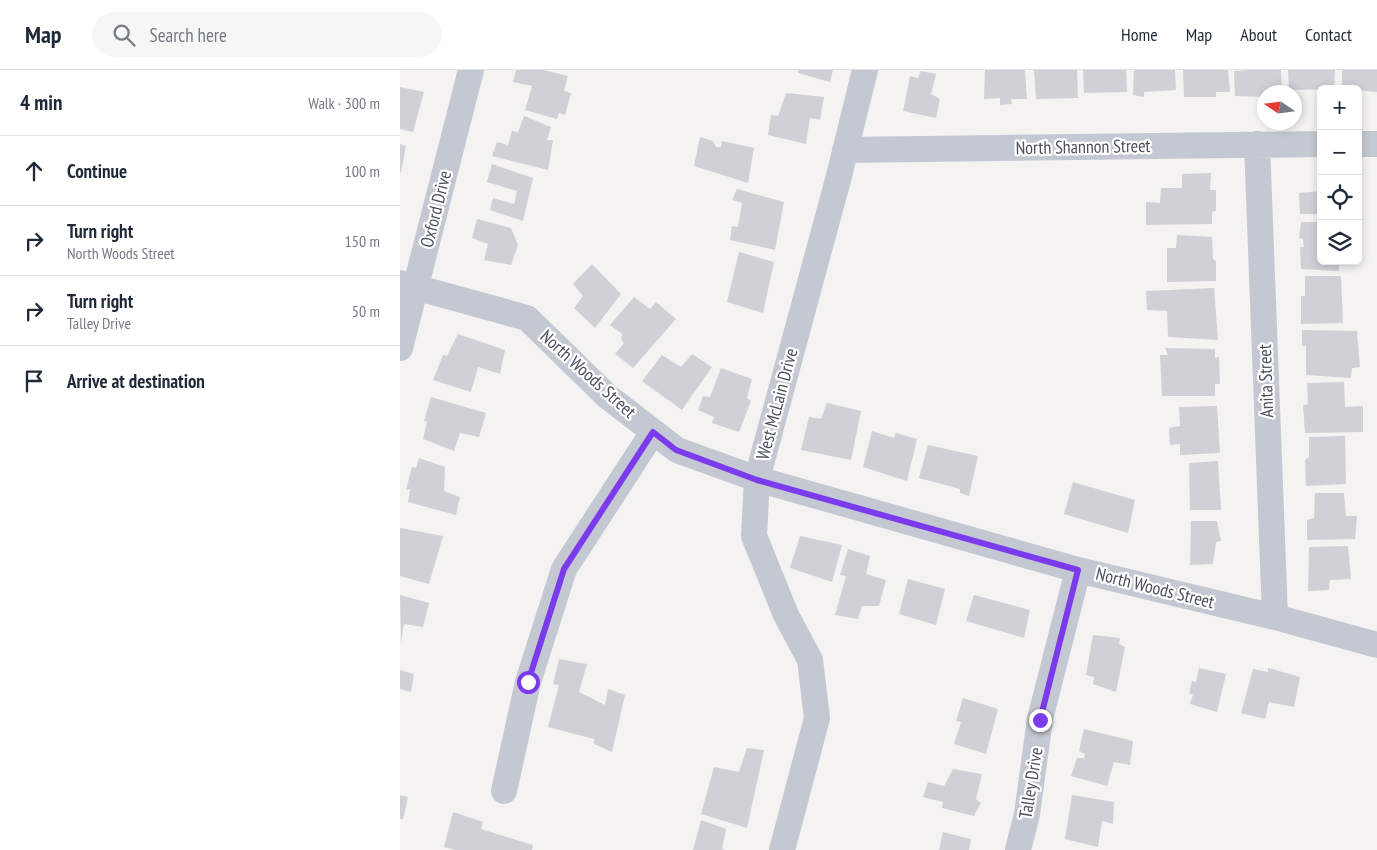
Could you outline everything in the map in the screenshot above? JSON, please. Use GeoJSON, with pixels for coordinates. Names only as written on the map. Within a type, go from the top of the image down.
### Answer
{"type":"FeatureCollection","features":[{"type":"Feature","properties":{"kind":"street","name":"Oxford Drive"},"geometry":{"type":"LineString","coordinates":[[400,348],[408,285],[471,70]]}},
{"type":"Feature","properties":{"kind":"street","name":"West McLain Drive"},"geometry":{"type":"LineString","coordinates":[[782,850],[817,718],[810,660],[786,615],[754,536],[757,480],[864,70]]}},
{"type":"Feature","properties":{"kind":"street","name":"Anita Street"},"geometry":{"type":"LineString","coordinates":[[1257,144],[1275,617]]}},
{"type":"Feature","properties":{"kind":"street","name":"North Shannon Street"},"geometry":{"type":"LineString","coordinates":[[844,150],[1317,144]]}},
{"type":"Feature","properties":{"kind":"street"},"geometry":{"type":"LineString","coordinates":[[1362,144],[1377,144]]}},
{"type":"Feature","properties":{"kind":"street","name":"North Woods Street"},"geometry":{"type":"LineString","coordinates":[[408,285],[527,318],[607,396],[676,450],[757,480],[1078,570],[1275,617],[1377,645]]}},
{"type":"Feature","properties":{"kind":"street"},"geometry":{"type":"LineString","coordinates":[[504,791],[528,682],[564,569],[653,432]]}},
{"type":"Feature","properties":{"kind":"street","name":"Talley Drive"},"geometry":{"type":"LineString","coordinates":[[1018,850],[1027,814],[1040,720],[1078,570]]}},
{"type":"Feature","properties":{"kind":"building"},"geometry":{"type":"Polygon","coordinates":[[[516,70],[544,70],[568,76],[564,91],[571,93],[565,115],[559,113],[557,119],[525,110],[532,86],[513,82],[516,70]]]}},
{"type":"Feature","properties":{"kind":"building"},"geometry":{"type":"Polygon","coordinates":[[[798,70],[833,70],[830,82],[798,73],[798,70]]]}},
{"type":"Feature","properties":{"kind":"building"},"geometry":{"type":"Polygon","coordinates":[[[985,70],[1025,70],[1027,99],[1011,99],[1012,104],[1000,105],[1000,98],[984,99],[985,70]]]}},
{"type":"Feature","properties":{"kind":"building"},"geometry":{"type":"Polygon","coordinates":[[[1034,70],[1077,70],[1078,98],[1036,99],[1034,70]]]}},
{"type":"Feature","properties":{"kind":"building"},"geometry":{"type":"Polygon","coordinates":[[[1083,70],[1126,70],[1127,92],[1084,93],[1083,70]]]}},
{"type":"Feature","properties":{"kind":"building"},"geometry":{"type":"Polygon","coordinates":[[[1134,70],[1175,70],[1176,90],[1144,92],[1144,97],[1133,95],[1134,70]]]}},
{"type":"Feature","properties":{"kind":"building"},"geometry":{"type":"Polygon","coordinates":[[[1183,70],[1228,70],[1230,92],[1216,92],[1216,97],[1184,97],[1183,70]]]}},
{"type":"Feature","properties":{"kind":"building"},"geometry":{"type":"Polygon","coordinates":[[[1281,70],[1282,85],[1257,85],[1257,97],[1235,96],[1234,71],[1281,70]]]}},
{"type":"Feature","properties":{"kind":"building"},"geometry":{"type":"Polygon","coordinates":[[[1288,70],[1335,70],[1334,85],[1317,85],[1317,89],[1302,90],[1302,85],[1289,85],[1288,70]]]}},
{"type":"Feature","properties":{"kind":"building"},"geometry":{"type":"Polygon","coordinates":[[[1342,70],[1377,70],[1377,92],[1362,91],[1362,85],[1342,85],[1342,70]]]}},
{"type":"Feature","properties":{"kind":"building"},"geometry":{"type":"Polygon","coordinates":[[[921,71],[936,74],[931,94],[940,99],[936,118],[903,111],[910,76],[918,78],[921,71]]]}},
{"type":"Feature","properties":{"kind":"building"},"geometry":{"type":"Polygon","coordinates":[[[400,87],[424,92],[413,132],[400,129],[400,87]]]}},
{"type":"Feature","properties":{"kind":"building"},"geometry":{"type":"Polygon","coordinates":[[[786,93],[824,97],[820,120],[810,118],[806,144],[768,135],[771,115],[778,116],[786,93]]]}},
{"type":"Feature","properties":{"kind":"building"},"geometry":{"type":"Polygon","coordinates":[[[524,116],[551,127],[547,140],[553,140],[548,170],[492,156],[497,142],[508,145],[512,131],[518,132],[524,116]]]}},
{"type":"Feature","properties":{"kind":"building"},"geometry":{"type":"Polygon","coordinates":[[[700,137],[713,141],[716,147],[721,147],[722,141],[754,148],[748,183],[694,166],[700,137]]]}},
{"type":"Feature","properties":{"kind":"building"},"geometry":{"type":"Polygon","coordinates":[[[400,144],[406,146],[401,172],[400,172],[400,144]]]}},
{"type":"Feature","properties":{"kind":"building"},"geometry":{"type":"Polygon","coordinates":[[[492,164],[533,178],[523,221],[490,210],[493,198],[514,204],[517,191],[487,182],[492,164]]]}},
{"type":"Feature","properties":{"kind":"building"},"geometry":{"type":"Polygon","coordinates":[[[1211,173],[1210,190],[1216,190],[1216,211],[1212,212],[1212,224],[1146,225],[1146,202],[1160,203],[1161,188],[1182,188],[1182,174],[1211,173]]]}},
{"type":"Feature","properties":{"kind":"building"},"geometry":{"type":"Polygon","coordinates":[[[737,189],[784,202],[775,250],[730,240],[732,226],[738,227],[742,203],[732,200],[737,189]]]}},
{"type":"Feature","properties":{"kind":"building"},"geometry":{"type":"Polygon","coordinates":[[[1317,191],[1317,214],[1300,214],[1299,193],[1317,191]]]}},
{"type":"Feature","properties":{"kind":"building"},"geometry":{"type":"Polygon","coordinates":[[[477,219],[511,228],[518,245],[511,265],[484,260],[488,244],[472,238],[477,219]]]}},
{"type":"Feature","properties":{"kind":"building"},"geometry":{"type":"Polygon","coordinates":[[[1301,222],[1317,222],[1317,265],[1339,265],[1339,271],[1301,269],[1300,247],[1304,247],[1303,239],[1299,238],[1301,222]]]}},
{"type":"Feature","properties":{"kind":"building"},"geometry":{"type":"Polygon","coordinates":[[[1177,235],[1212,237],[1213,259],[1216,261],[1216,281],[1167,282],[1167,248],[1176,248],[1177,235]]]}},
{"type":"Feature","properties":{"kind":"building"},"geometry":{"type":"Polygon","coordinates":[[[739,252],[774,262],[763,313],[727,302],[739,252]]]}},
{"type":"Feature","properties":{"kind":"building"},"geometry":{"type":"Polygon","coordinates":[[[592,264],[621,294],[595,328],[574,308],[583,296],[573,284],[592,264]]]}},
{"type":"Feature","properties":{"kind":"building"},"geometry":{"type":"Polygon","coordinates":[[[1305,276],[1341,276],[1343,323],[1301,324],[1301,296],[1305,296],[1305,276]]]}},
{"type":"Feature","properties":{"kind":"building"},"geometry":{"type":"Polygon","coordinates":[[[1214,288],[1218,340],[1168,337],[1167,311],[1147,310],[1146,291],[1214,288]]]}},
{"type":"Feature","properties":{"kind":"building"},"geometry":{"type":"Polygon","coordinates":[[[634,297],[650,309],[656,302],[676,319],[633,368],[615,354],[624,343],[621,340],[622,334],[610,325],[634,297]]]}},
{"type":"Feature","properties":{"kind":"building"},"geometry":{"type":"Polygon","coordinates":[[[1302,330],[1357,331],[1360,367],[1352,368],[1351,378],[1306,375],[1306,346],[1302,346],[1302,330]]]}},
{"type":"Feature","properties":{"kind":"building"},"geometry":{"type":"Polygon","coordinates":[[[458,334],[505,350],[500,374],[478,367],[471,392],[433,380],[443,355],[447,356],[458,334]]]}},
{"type":"Feature","properties":{"kind":"building"},"geometry":{"type":"Polygon","coordinates":[[[1165,348],[1215,349],[1215,358],[1219,357],[1220,384],[1215,384],[1215,396],[1162,396],[1160,355],[1168,355],[1165,348]]]}},
{"type":"Feature","properties":{"kind":"building"},"geometry":{"type":"Polygon","coordinates":[[[692,354],[712,367],[682,410],[642,381],[662,355],[681,367],[692,354]]]}},
{"type":"Feature","properties":{"kind":"building"},"geometry":{"type":"Polygon","coordinates":[[[721,368],[752,379],[747,398],[751,401],[739,432],[712,423],[714,417],[698,410],[703,396],[710,397],[721,368]]]}},
{"type":"Feature","properties":{"kind":"building"},"geometry":{"type":"Polygon","coordinates":[[[1344,382],[1345,407],[1363,406],[1363,432],[1305,433],[1303,405],[1308,404],[1307,383],[1344,382]]]}},
{"type":"Feature","properties":{"kind":"building"},"geometry":{"type":"Polygon","coordinates":[[[431,397],[486,413],[479,437],[460,433],[454,451],[423,439],[427,422],[424,421],[431,397]]]}},
{"type":"Feature","properties":{"kind":"building"},"geometry":{"type":"Polygon","coordinates":[[[827,403],[861,411],[851,460],[801,450],[809,417],[821,419],[827,403]]]}},
{"type":"Feature","properties":{"kind":"building"},"geometry":{"type":"Polygon","coordinates":[[[1217,406],[1220,453],[1180,455],[1180,444],[1170,445],[1169,428],[1180,426],[1179,407],[1217,406]]]}},
{"type":"Feature","properties":{"kind":"building"},"geometry":{"type":"Polygon","coordinates":[[[872,431],[894,438],[896,433],[917,439],[907,481],[863,467],[872,431]]]}},
{"type":"Feature","properties":{"kind":"building"},"geometry":{"type":"Polygon","coordinates":[[[1345,436],[1346,484],[1306,486],[1305,460],[1309,457],[1309,437],[1345,436]]]}},
{"type":"Feature","properties":{"kind":"building"},"geometry":{"type":"Polygon","coordinates":[[[928,445],[978,456],[969,496],[960,493],[960,489],[919,478],[928,445]]]}},
{"type":"Feature","properties":{"kind":"building"},"geometry":{"type":"Polygon","coordinates":[[[419,458],[445,467],[444,491],[460,497],[456,515],[408,502],[410,489],[406,490],[412,467],[416,468],[419,458]]]}},
{"type":"Feature","properties":{"kind":"building"},"geometry":{"type":"Polygon","coordinates":[[[1218,461],[1221,510],[1190,510],[1189,463],[1218,461]]]}},
{"type":"Feature","properties":{"kind":"building"},"geometry":{"type":"Polygon","coordinates":[[[1073,482],[1135,500],[1128,533],[1064,514],[1073,482]]]}},
{"type":"Feature","properties":{"kind":"building"},"geometry":{"type":"Polygon","coordinates":[[[1315,493],[1344,493],[1346,516],[1357,516],[1355,539],[1307,540],[1307,520],[1314,518],[1315,493]]]}},
{"type":"Feature","properties":{"kind":"building"},"geometry":{"type":"Polygon","coordinates":[[[1191,521],[1217,521],[1221,541],[1216,542],[1213,564],[1190,565],[1191,521]]]}},
{"type":"Feature","properties":{"kind":"building"},"geometry":{"type":"Polygon","coordinates":[[[400,528],[443,536],[429,584],[400,576],[400,528]]]}},
{"type":"Feature","properties":{"kind":"building"},"geometry":{"type":"Polygon","coordinates":[[[800,536],[842,545],[832,582],[790,568],[800,536]]]}},
{"type":"Feature","properties":{"kind":"building"},"geometry":{"type":"Polygon","coordinates":[[[1348,546],[1351,579],[1330,580],[1329,590],[1308,591],[1309,547],[1348,546]]]}},
{"type":"Feature","properties":{"kind":"building"},"geometry":{"type":"Polygon","coordinates":[[[848,549],[870,556],[866,574],[886,580],[879,606],[862,606],[858,619],[835,615],[846,576],[840,575],[848,549]]]}},
{"type":"Feature","properties":{"kind":"building"},"geometry":{"type":"Polygon","coordinates":[[[908,579],[945,589],[936,625],[899,614],[908,579]]]}},
{"type":"Feature","properties":{"kind":"building"},"geometry":{"type":"Polygon","coordinates":[[[400,595],[429,603],[423,627],[404,624],[401,643],[400,595]]]}},
{"type":"Feature","properties":{"kind":"building"},"geometry":{"type":"Polygon","coordinates":[[[974,595],[1030,610],[1024,638],[966,621],[974,595]]]}},
{"type":"Feature","properties":{"kind":"building"},"geometry":{"type":"Polygon","coordinates":[[[1093,635],[1120,638],[1119,644],[1125,647],[1116,692],[1093,684],[1094,677],[1086,675],[1093,635]]]}},
{"type":"Feature","properties":{"kind":"building"},"geometry":{"type":"Polygon","coordinates":[[[559,659],[587,664],[579,692],[605,705],[608,689],[625,695],[612,752],[594,744],[594,739],[548,727],[559,685],[553,684],[559,659]]]}},
{"type":"Feature","properties":{"kind":"building"},"geometry":{"type":"Polygon","coordinates":[[[1199,668],[1226,674],[1217,712],[1190,704],[1193,695],[1189,693],[1192,681],[1196,682],[1199,668]]]}},
{"type":"Feature","properties":{"kind":"building"},"geometry":{"type":"Polygon","coordinates":[[[1268,668],[1300,677],[1294,707],[1269,702],[1265,719],[1241,713],[1253,669],[1268,672],[1268,668]]]}},
{"type":"Feature","properties":{"kind":"building"},"geometry":{"type":"Polygon","coordinates":[[[400,670],[414,674],[411,692],[400,689],[400,670]]]}},
{"type":"Feature","properties":{"kind":"building"},"geometry":{"type":"Polygon","coordinates":[[[963,698],[998,709],[986,754],[954,744],[961,722],[956,721],[963,698]]]}},
{"type":"Feature","properties":{"kind":"building"},"geometry":{"type":"Polygon","coordinates":[[[1084,729],[1133,741],[1130,765],[1114,762],[1107,786],[1071,776],[1077,758],[1084,758],[1085,754],[1079,751],[1084,729]]]}},
{"type":"Feature","properties":{"kind":"building"},"geometry":{"type":"Polygon","coordinates":[[[747,748],[764,750],[747,828],[701,814],[714,767],[739,772],[747,748]]]}},
{"type":"Feature","properties":{"kind":"building"},"geometry":{"type":"Polygon","coordinates":[[[953,769],[982,774],[976,799],[981,803],[974,816],[942,808],[943,802],[923,797],[928,782],[944,786],[953,769]]]}},
{"type":"Feature","properties":{"kind":"building"},"geometry":{"type":"Polygon","coordinates":[[[400,795],[408,797],[403,819],[400,819],[400,795]]]}},
{"type":"Feature","properties":{"kind":"building"},"geometry":{"type":"Polygon","coordinates":[[[1072,795],[1114,802],[1113,824],[1102,821],[1098,847],[1065,839],[1072,795]]]}},
{"type":"Feature","properties":{"kind":"building"},"geometry":{"type":"Polygon","coordinates":[[[453,812],[483,822],[481,829],[533,845],[532,850],[455,850],[444,847],[453,812]]]}},
{"type":"Feature","properties":{"kind":"building"},"geometry":{"type":"Polygon","coordinates":[[[701,820],[726,829],[722,849],[726,850],[693,850],[701,820]]]}},
{"type":"Feature","properties":{"kind":"building"},"geometry":{"type":"Polygon","coordinates":[[[943,832],[971,839],[969,850],[939,850],[943,832]]]}},
{"type":"Feature","properties":{"kind":"route"},"geometry":{"type":"LineString","coordinates":[[528,682],[564,569],[653,432],[676,450],[757,480],[1078,570],[1040,720]]}}]}
